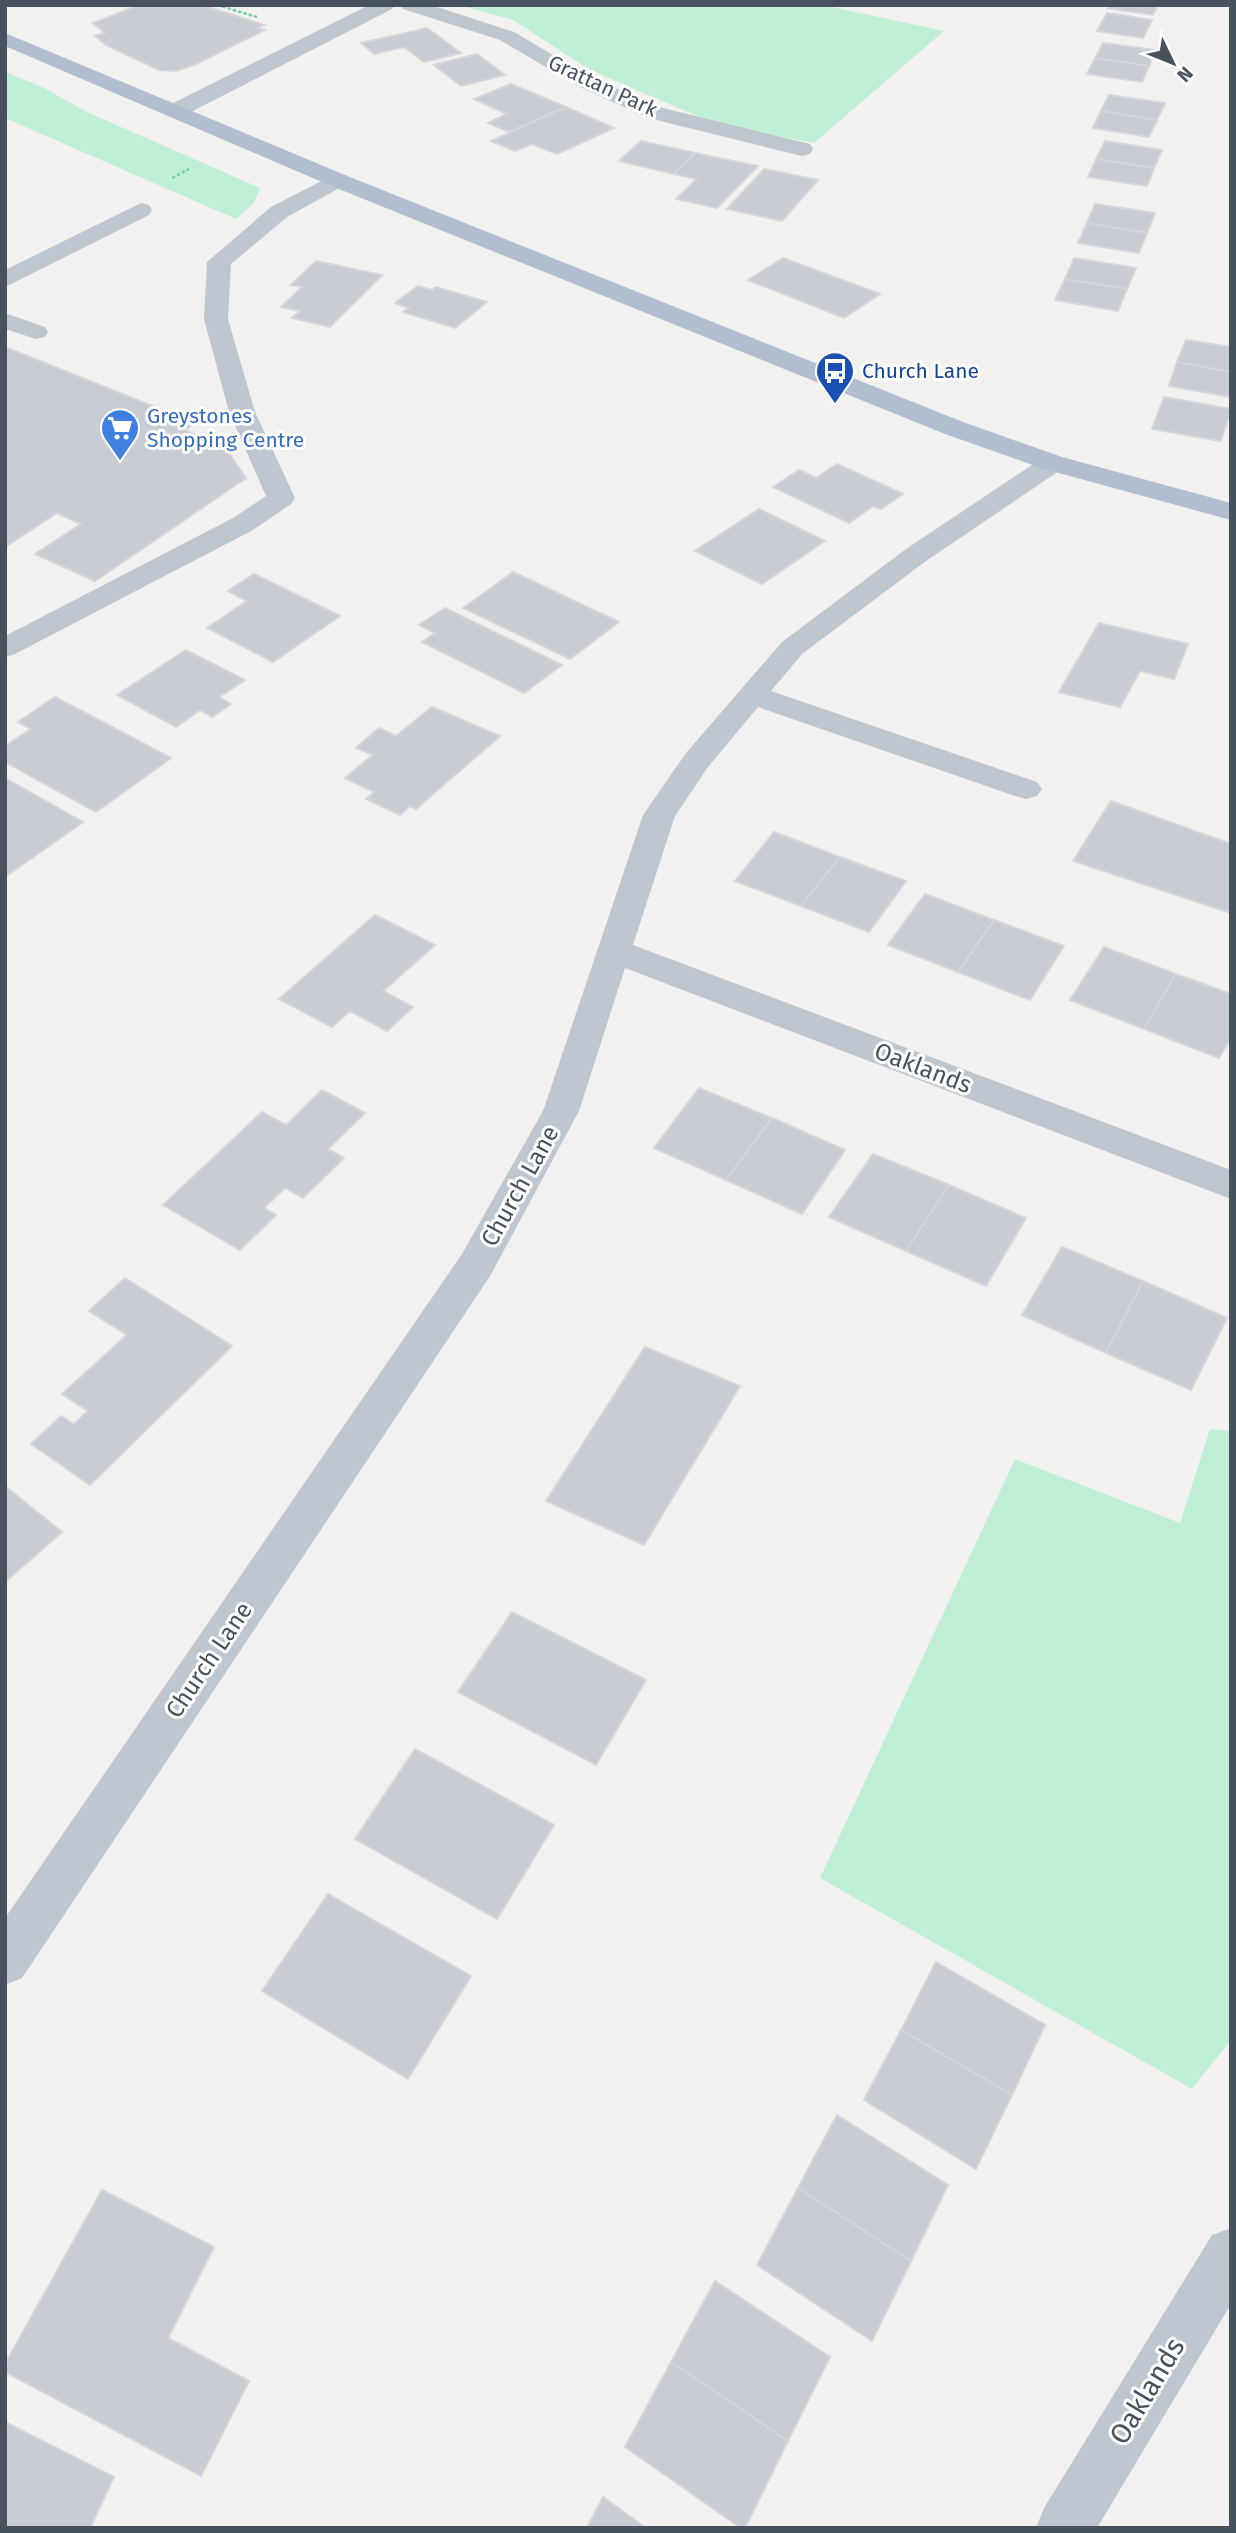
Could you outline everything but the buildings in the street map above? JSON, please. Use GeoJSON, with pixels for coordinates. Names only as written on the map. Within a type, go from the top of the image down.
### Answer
{"type":"FeatureCollection","features":[{"type":"Feature","properties":{"kind":"main road"},"geometry":{"type":"LineString","coordinates":[[5,39],[337,180],[954,428],[1053,463],[1231,512]]}},
{"type":"Feature","properties":{"kind":"street"},"geometry":{"type":"LineString","coordinates":[[175,111],[385,5]]}},
{"type":"Feature","properties":{"kind":"street","name":"Grattan Park"},"geometry":{"type":"LineString","coordinates":[[410,5],[507,36],[589,84],[656,113],[802,149]]}},
{"type":"Feature","properties":{"kind":"street"},"geometry":{"type":"LineString","coordinates":[[5,648],[243,524],[281,498],[242,412],[216,319],[219,262],[279,212],[337,180]]}},
{"type":"Feature","properties":{"kind":"street"},"geometry":{"type":"LineString","coordinates":[[5,280],[141,210]]}},
{"type":"Feature","properties":{"kind":"street"},"geometry":{"type":"LineString","coordinates":[[5,320],[36,332]]}},
{"type":"Feature","properties":{"kind":"street","name":"Church Lane"},"geometry":{"type":"LineString","coordinates":[[5,1961],[476,1265],[561,1111],[616,952],[659,815],[697,760],[792,648],[916,555],[1053,463]]}},
{"type":"Feature","properties":{"kind":"street"},"geometry":{"type":"LineString","coordinates":[[753,695],[1026,789]]}},
{"type":"Feature","properties":{"kind":"street","name":"Oaklands"},"geometry":{"type":"LineString","coordinates":[[616,952],[1231,1185]]}},
{"type":"Feature","properties":{"kind":"street","name":"Oaklands"},"geometry":{"type":"LineString","coordinates":[[1064,2528],[1231,2254]]}},
{"type":"Feature","properties":{"kind":"path"},"geometry":{"type":"LineString","coordinates":[[217,5],[257,17]]}},
{"type":"Feature","properties":{"kind":"path"},"geometry":{"type":"LineString","coordinates":[[169,179],[246,141]]}},
{"type":"Feature","properties":{"kind":"green space"},"geometry":{"type":"Polygon","coordinates":[[[459,5],[823,5],[944,31],[814,143],[716,124],[590,70],[513,20],[459,5]]]}},
{"type":"Feature","properties":{"kind":"green space"},"geometry":{"type":"Polygon","coordinates":[[[5,72],[42,87],[87,112],[260,188],[254,203],[236,219],[5,118],[5,72]]]}},
{"type":"Feature","properties":{"kind":"green space"},"geometry":{"type":"Polygon","coordinates":[[[1210,1429],[1231,1431],[1231,2040],[1192,2089],[820,1878],[1015,1459],[1180,1523],[1210,1429]]]}},
{"type":"Feature","properties":{"kind":"place","name":"Church Lane"},"geometry":{"type":"Point","coordinates":[835,405]}},
{"type":"Feature","properties":{"kind":"place","name":"Greystones Shopping Centre"},"geometry":{"type":"Point","coordinates":[120,462]}}]}
